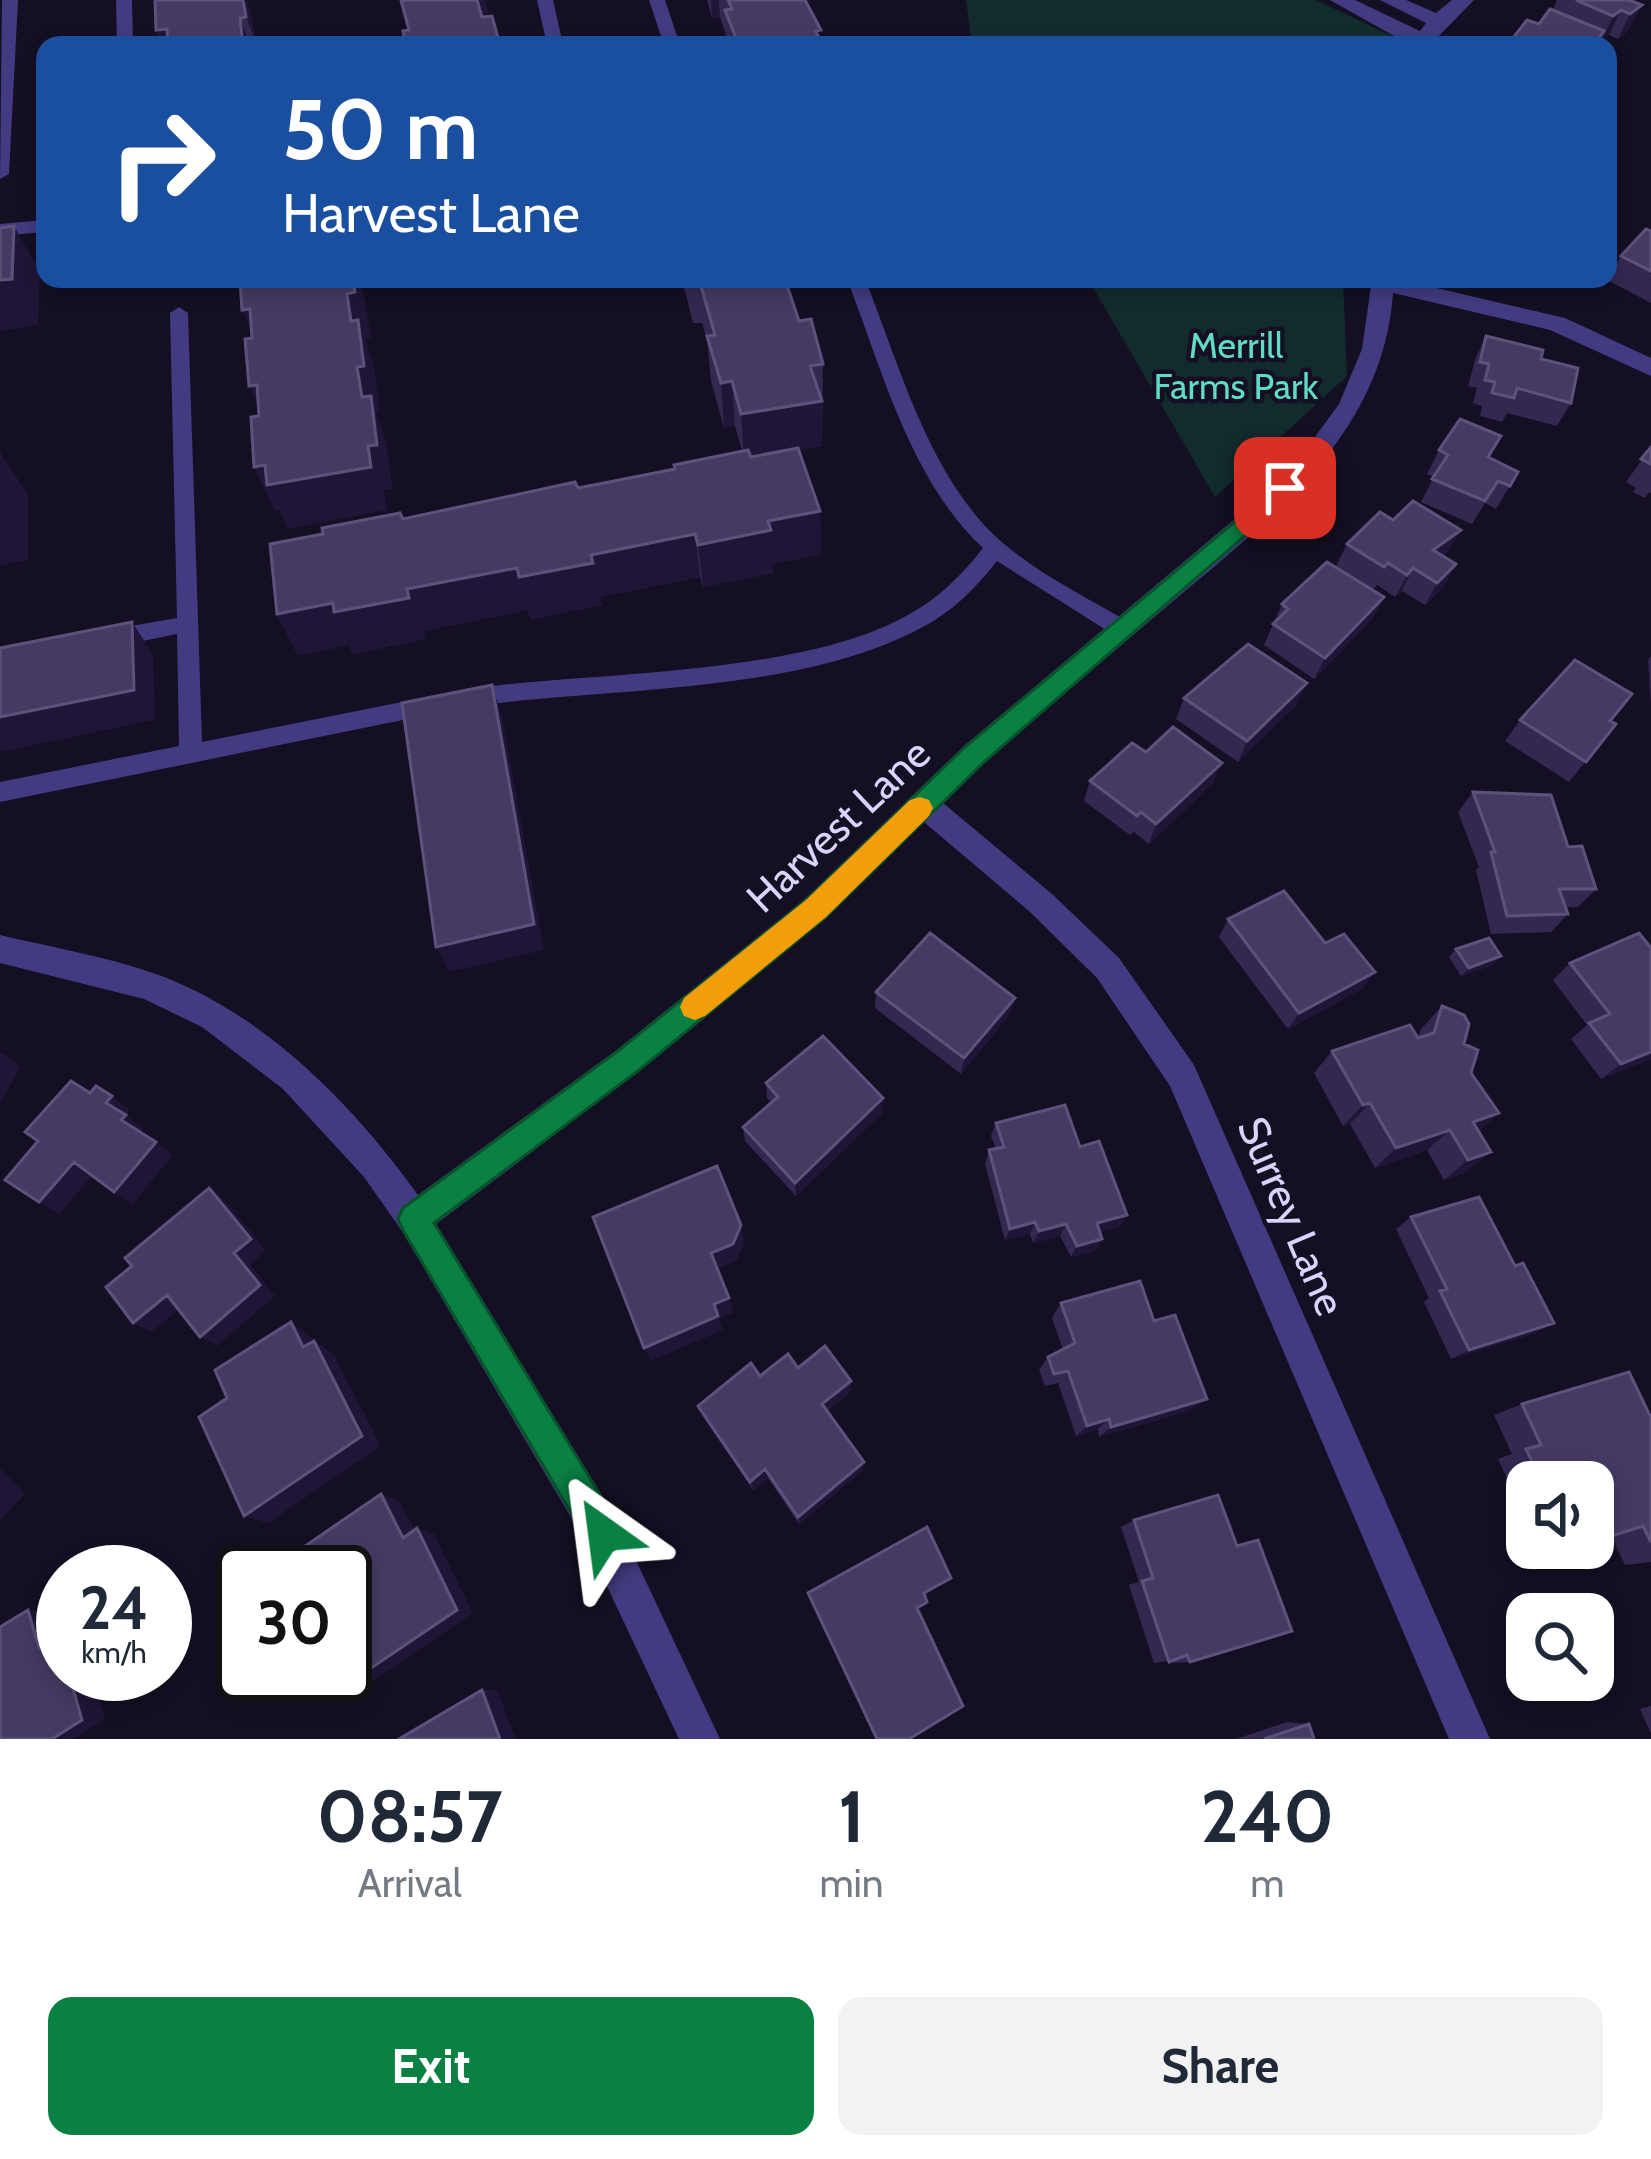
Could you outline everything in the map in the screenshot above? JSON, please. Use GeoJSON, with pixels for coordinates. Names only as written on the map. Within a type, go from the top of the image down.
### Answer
{"type":"FeatureCollection","features":[{"type":"Feature","properties":{"kind":"street"},"geometry":{"type":"LineString","coordinates":[[1340,0],[1409,36]]}},
{"type":"Feature","properties":{"kind":"street"},"geometry":{"type":"LineString","coordinates":[[1390,0],[1438,21]]}},
{"type":"Feature","properties":{"kind":"street"},"geometry":{"type":"LineString","coordinates":[[1426,36],[1464,0]]}},
{"type":"Feature","properties":{"kind":"street","name":"Harvest Lane"},"geometry":{"type":"LineString","coordinates":[[414,1219],[628,1060],[816,908],[974,754],[1264,509],[1306,468],[1354,406],[1377,351],[1382,288]]}},
{"type":"Feature","properties":{"kind":"street"},"geometry":{"type":"LineString","coordinates":[[1411,288],[1557,324],[1651,368]]}},
{"type":"Feature","properties":{"kind":"street","name":"Surrey Lane"},"geometry":{"type":"LineString","coordinates":[[923,804],[1108,968],[1182,1076],[1470,1739]]}},
{"type":"Feature","properties":{"kind":"street"},"geometry":{"type":"LineString","coordinates":[[0,949],[149,986],[213,1017],[295,1078],[376,1165],[414,1219],[604,1534],[700,1739]]}},
{"type":"Feature","properties":{"kind":"lane"},"geometry":{"type":"LineString","coordinates":[[0,174],[10,0]]}},
{"type":"Feature","properties":{"kind":"lane"},"geometry":{"type":"LineString","coordinates":[[124,0],[125,36]]}},
{"type":"Feature","properties":{"kind":"lane"},"geometry":{"type":"LineString","coordinates":[[545,0],[553,36]]}},
{"type":"Feature","properties":{"kind":"lane"},"geometry":{"type":"LineString","coordinates":[[657,0],[670,36]]}},
{"type":"Feature","properties":{"kind":"lane"},"geometry":{"type":"LineString","coordinates":[[0,230],[36,227]]}},
{"type":"Feature","properties":{"kind":"lane"},"geometry":{"type":"LineString","coordinates":[[860,288],[916,426],[958,508],[995,548],[1122,629]]}},
{"type":"Feature","properties":{"kind":"lane"},"geometry":{"type":"LineString","coordinates":[[179,313],[191,753]]}},
{"type":"Feature","properties":{"kind":"lane"},"geometry":{"type":"LineString","coordinates":[[0,792],[503,692],[836,652],[902,628],[958,592],[995,548]]}},
{"type":"Feature","properties":{"kind":"lane"},"geometry":{"type":"LineString","coordinates":[[94,642],[188,624]]}},
{"type":"Feature","properties":{"kind":"green space"},"geometry":{"type":"Polygon","coordinates":[[[966,0],[1316,0],[1392,36],[971,36],[966,0]]]}},
{"type":"Feature","properties":{"kind":"green space","name":"Merrill Farms Park"},"geometry":{"type":"Polygon","coordinates":[[[1093,288],[1343,288],[1347,376],[1215,497],[1093,288]]]}},
{"type":"Feature","properties":{"kind":"building"},"geometry":{"type":"Polygon","coordinates":[[[155,0],[243,0],[242,36],[167,36],[167,29],[156,30],[155,0]]]}},
{"type":"Feature","properties":{"kind":"building"},"geometry":{"type":"Polygon","coordinates":[[[401,0],[477,0],[482,17],[492,16],[498,36],[404,36],[403,31],[409,30],[401,0]]]}},
{"type":"Feature","properties":{"kind":"building"},"geometry":{"type":"Polygon","coordinates":[[[728,0],[805,0],[821,30],[816,31],[818,36],[735,36],[725,10],[732,9],[728,0]]]}},
{"type":"Feature","properties":{"kind":"building"},"geometry":{"type":"Polygon","coordinates":[[[1576,0],[1629,0],[1642,5],[1630,14],[1621,10],[1613,16],[1576,0]]]}},
{"type":"Feature","properties":{"kind":"building"},"geometry":{"type":"Polygon","coordinates":[[[1550,9],[1604,31],[1600,36],[1515,36],[1527,20],[1539,24],[1550,9]]]}},
{"type":"Feature","properties":{"kind":"building"},"geometry":{"type":"Polygon","coordinates":[[[14,226],[12,279],[0,280],[0,228],[14,226]]]}},
{"type":"Feature","properties":{"kind":"building"},"geometry":{"type":"Polygon","coordinates":[[[1646,229],[1651,231],[1651,271],[1621,256],[1646,229]]]}},
{"type":"Feature","properties":{"kind":"building"},"geometry":{"type":"Polygon","coordinates":[[[241,288],[354,288],[347,294],[351,321],[358,320],[364,366],[357,367],[362,397],[371,396],[377,445],[368,446],[371,467],[267,485],[265,465],[254,467],[251,417],[259,416],[257,385],[249,386],[245,339],[252,338],[250,309],[242,310],[241,288]]]}},
{"type":"Feature","properties":{"kind":"building"},"geometry":{"type":"Polygon","coordinates":[[[702,288],[788,288],[799,321],[811,319],[823,364],[810,366],[822,401],[741,414],[732,381],[721,383],[707,336],[715,335],[702,288]]]}},
{"type":"Feature","properties":{"kind":"building"},"geometry":{"type":"Polygon","coordinates":[[[1486,336],[1543,350],[1541,359],[1578,368],[1571,403],[1517,388],[1514,398],[1492,393],[1495,382],[1485,380],[1489,364],[1480,362],[1486,336]]]}},
{"type":"Feature","properties":{"kind":"building"},"geometry":{"type":"Polygon","coordinates":[[[1460,419],[1501,436],[1488,457],[1518,472],[1510,486],[1498,481],[1485,501],[1432,479],[1448,455],[1439,450],[1460,419]]]}},
{"type":"Feature","properties":{"kind":"building"},"geometry":{"type":"Polygon","coordinates":[[[798,448],[820,511],[768,521],[771,530],[698,545],[695,534],[591,555],[593,563],[519,577],[517,568],[407,589],[409,598],[334,612],[333,603],[277,614],[270,544],[400,513],[403,519],[575,482],[578,488],[675,469],[674,465],[748,450],[751,457],[798,448]]]}},
{"type":"Feature","properties":{"kind":"building"},"geometry":{"type":"Polygon","coordinates":[[[1413,501],[1461,530],[1433,550],[1456,564],[1437,583],[1413,568],[1407,575],[1388,563],[1384,567],[1347,544],[1380,512],[1393,520],[1413,501]]]}},
{"type":"Feature","properties":{"kind":"building"},"geometry":{"type":"Polygon","coordinates":[[[1327,562],[1384,597],[1325,658],[1273,624],[1288,609],[1282,604],[1327,562]]]}},
{"type":"Feature","properties":{"kind":"building"},"geometry":{"type":"Polygon","coordinates":[[[132,622],[134,690],[0,717],[0,648],[132,622]]]}},
{"type":"Feature","properties":{"kind":"building"},"geometry":{"type":"Polygon","coordinates":[[[1248,644],[1307,683],[1247,741],[1184,698],[1248,644]]]}},
{"type":"Feature","properties":{"kind":"building"},"geometry":{"type":"Polygon","coordinates":[[[1575,660],[1632,694],[1586,762],[1520,720],[1575,660]]]}},
{"type":"Feature","properties":{"kind":"building"},"geometry":{"type":"Polygon","coordinates":[[[492,685],[534,924],[436,947],[402,703],[492,685]]]}},
{"type":"Feature","properties":{"kind":"building"},"geometry":{"type":"Polygon","coordinates":[[[1173,727],[1222,763],[1156,824],[1141,812],[1137,816],[1090,781],[1132,743],[1146,752],[1173,727]]]}},
{"type":"Feature","properties":{"kind":"building"},"geometry":{"type":"Polygon","coordinates":[[[1473,792],[1551,795],[1568,847],[1582,846],[1596,889],[1559,889],[1568,914],[1507,916],[1491,852],[1495,852],[1473,792]]]}},
{"type":"Feature","properties":{"kind":"building"},"geometry":{"type":"Polygon","coordinates":[[[1284,891],[1325,943],[1344,934],[1375,972],[1299,1013],[1228,919],[1284,891]]]}},
{"type":"Feature","properties":{"kind":"building"},"geometry":{"type":"Polygon","coordinates":[[[930,933],[1015,998],[964,1058],[876,992],[930,933]]]}},
{"type":"Feature","properties":{"kind":"building"},"geometry":{"type":"Polygon","coordinates":[[[1639,933],[1651,948],[1651,1052],[1621,1064],[1589,1023],[1610,1014],[1570,963],[1639,933]]]}},
{"type":"Feature","properties":{"kind":"building"},"geometry":{"type":"Polygon","coordinates":[[[1489,938],[1501,956],[1469,968],[1456,949],[1489,938]]]}},
{"type":"Feature","properties":{"kind":"building"},"geometry":{"type":"Polygon","coordinates":[[[1442,1006],[1464,1015],[1469,1024],[1464,1044],[1478,1050],[1471,1073],[1499,1113],[1473,1122],[1491,1152],[1468,1160],[1450,1130],[1396,1148],[1370,1103],[1363,1105],[1332,1051],[1410,1025],[1418,1038],[1434,1033],[1442,1006]]]}},
{"type":"Feature","properties":{"kind":"building"},"geometry":{"type":"Polygon","coordinates":[[[823,1036],[883,1098],[795,1183],[743,1127],[778,1097],[766,1083],[823,1036]]]}},
{"type":"Feature","properties":{"kind":"building"},"geometry":{"type":"Polygon","coordinates":[[[71,1081],[90,1093],[96,1086],[112,1096],[106,1103],[126,1115],[121,1120],[156,1142],[114,1192],[74,1162],[39,1202],[5,1180],[38,1141],[25,1132],[71,1081]]]}},
{"type":"Feature","properties":{"kind":"building"},"geometry":{"type":"Polygon","coordinates":[[[1065,1105],[1080,1147],[1099,1141],[1127,1215],[1097,1223],[1102,1239],[1077,1246],[1066,1224],[1039,1231],[1035,1222],[1010,1229],[989,1150],[1004,1147],[996,1123],[1065,1105]]]}},
{"type":"Feature","properties":{"kind":"building"},"geometry":{"type":"Polygon","coordinates":[[[717,1166],[741,1225],[733,1244],[711,1253],[729,1298],[714,1304],[718,1316],[644,1348],[593,1217],[717,1166]]]}},
{"type":"Feature","properties":{"kind":"building"},"geometry":{"type":"Polygon","coordinates":[[[209,1188],[251,1239],[234,1253],[260,1285],[200,1337],[167,1295],[133,1323],[106,1287],[132,1266],[125,1258],[209,1188]]]}},
{"type":"Feature","properties":{"kind":"building"},"geometry":{"type":"Polygon","coordinates":[[[1479,1197],[1515,1266],[1523,1263],[1554,1323],[1469,1350],[1440,1291],[1447,1289],[1411,1217],[1479,1197]]]}},
{"type":"Feature","properties":{"kind":"building"},"geometry":{"type":"Polygon","coordinates":[[[1140,1281],[1154,1321],[1175,1315],[1207,1399],[1111,1427],[1109,1419],[1087,1426],[1068,1371],[1054,1374],[1048,1357],[1075,1343],[1061,1303],[1140,1281]]]}},
{"type":"Feature","properties":{"kind":"building"},"geometry":{"type":"Polygon","coordinates":[[[291,1322],[303,1347],[314,1341],[362,1436],[244,1516],[199,1417],[227,1398],[215,1370],[291,1322]]]}},
{"type":"Feature","properties":{"kind":"building"},"geometry":{"type":"Polygon","coordinates":[[[825,1346],[851,1381],[822,1404],[864,1462],[798,1517],[765,1469],[750,1482],[698,1406],[751,1363],[760,1376],[788,1354],[798,1368],[825,1346]]]}},
{"type":"Feature","properties":{"kind":"building"},"geometry":{"type":"Polygon","coordinates":[[[1629,1372],[1651,1418],[1651,1542],[1643,1526],[1614,1535],[1614,1461],[1532,1461],[1526,1449],[1541,1445],[1522,1404],[1629,1372]]]}},
{"type":"Feature","properties":{"kind":"building"},"geometry":{"type":"Polygon","coordinates":[[[381,1494],[403,1538],[417,1528],[457,1610],[372,1667],[372,1545],[307,1545],[381,1494]]]}},
{"type":"Feature","properties":{"kind":"building"},"geometry":{"type":"Polygon","coordinates":[[[1218,1495],[1237,1546],[1258,1540],[1292,1631],[1190,1662],[1187,1655],[1169,1662],[1142,1581],[1153,1578],[1134,1520],[1218,1495]]]}},
{"type":"Feature","properties":{"kind":"building"},"geometry":{"type":"Polygon","coordinates":[[[927,1527],[951,1578],[924,1593],[927,1602],[917,1608],[963,1706],[909,1739],[877,1739],[808,1593],[927,1527]]]}},
{"type":"Feature","properties":{"kind":"building"},"geometry":{"type":"Polygon","coordinates":[[[28,1610],[36,1638],[36,1701],[77,1701],[82,1720],[52,1739],[0,1739],[0,1627],[28,1610]]]}},
{"type":"Feature","properties":{"kind":"building"},"geometry":{"type":"Polygon","coordinates":[[[482,1690],[500,1739],[399,1739],[482,1690]]]}},
{"type":"Feature","properties":{"kind":"building"},"geometry":{"type":"Polygon","coordinates":[[[1309,1724],[1314,1739],[1264,1739],[1309,1724]]]}},
{"type":"Feature","properties":{"kind":"slow traffic"},"geometry":{"type":"LineString","coordinates":[[695,1007],[816,908],[920,808]]}},
{"type":"Feature","properties":{"kind":"route"},"geometry":{"type":"LineString","coordinates":[[604,1534],[414,1219],[628,1060],[816,908],[974,754],[1285,488]]}}]}
